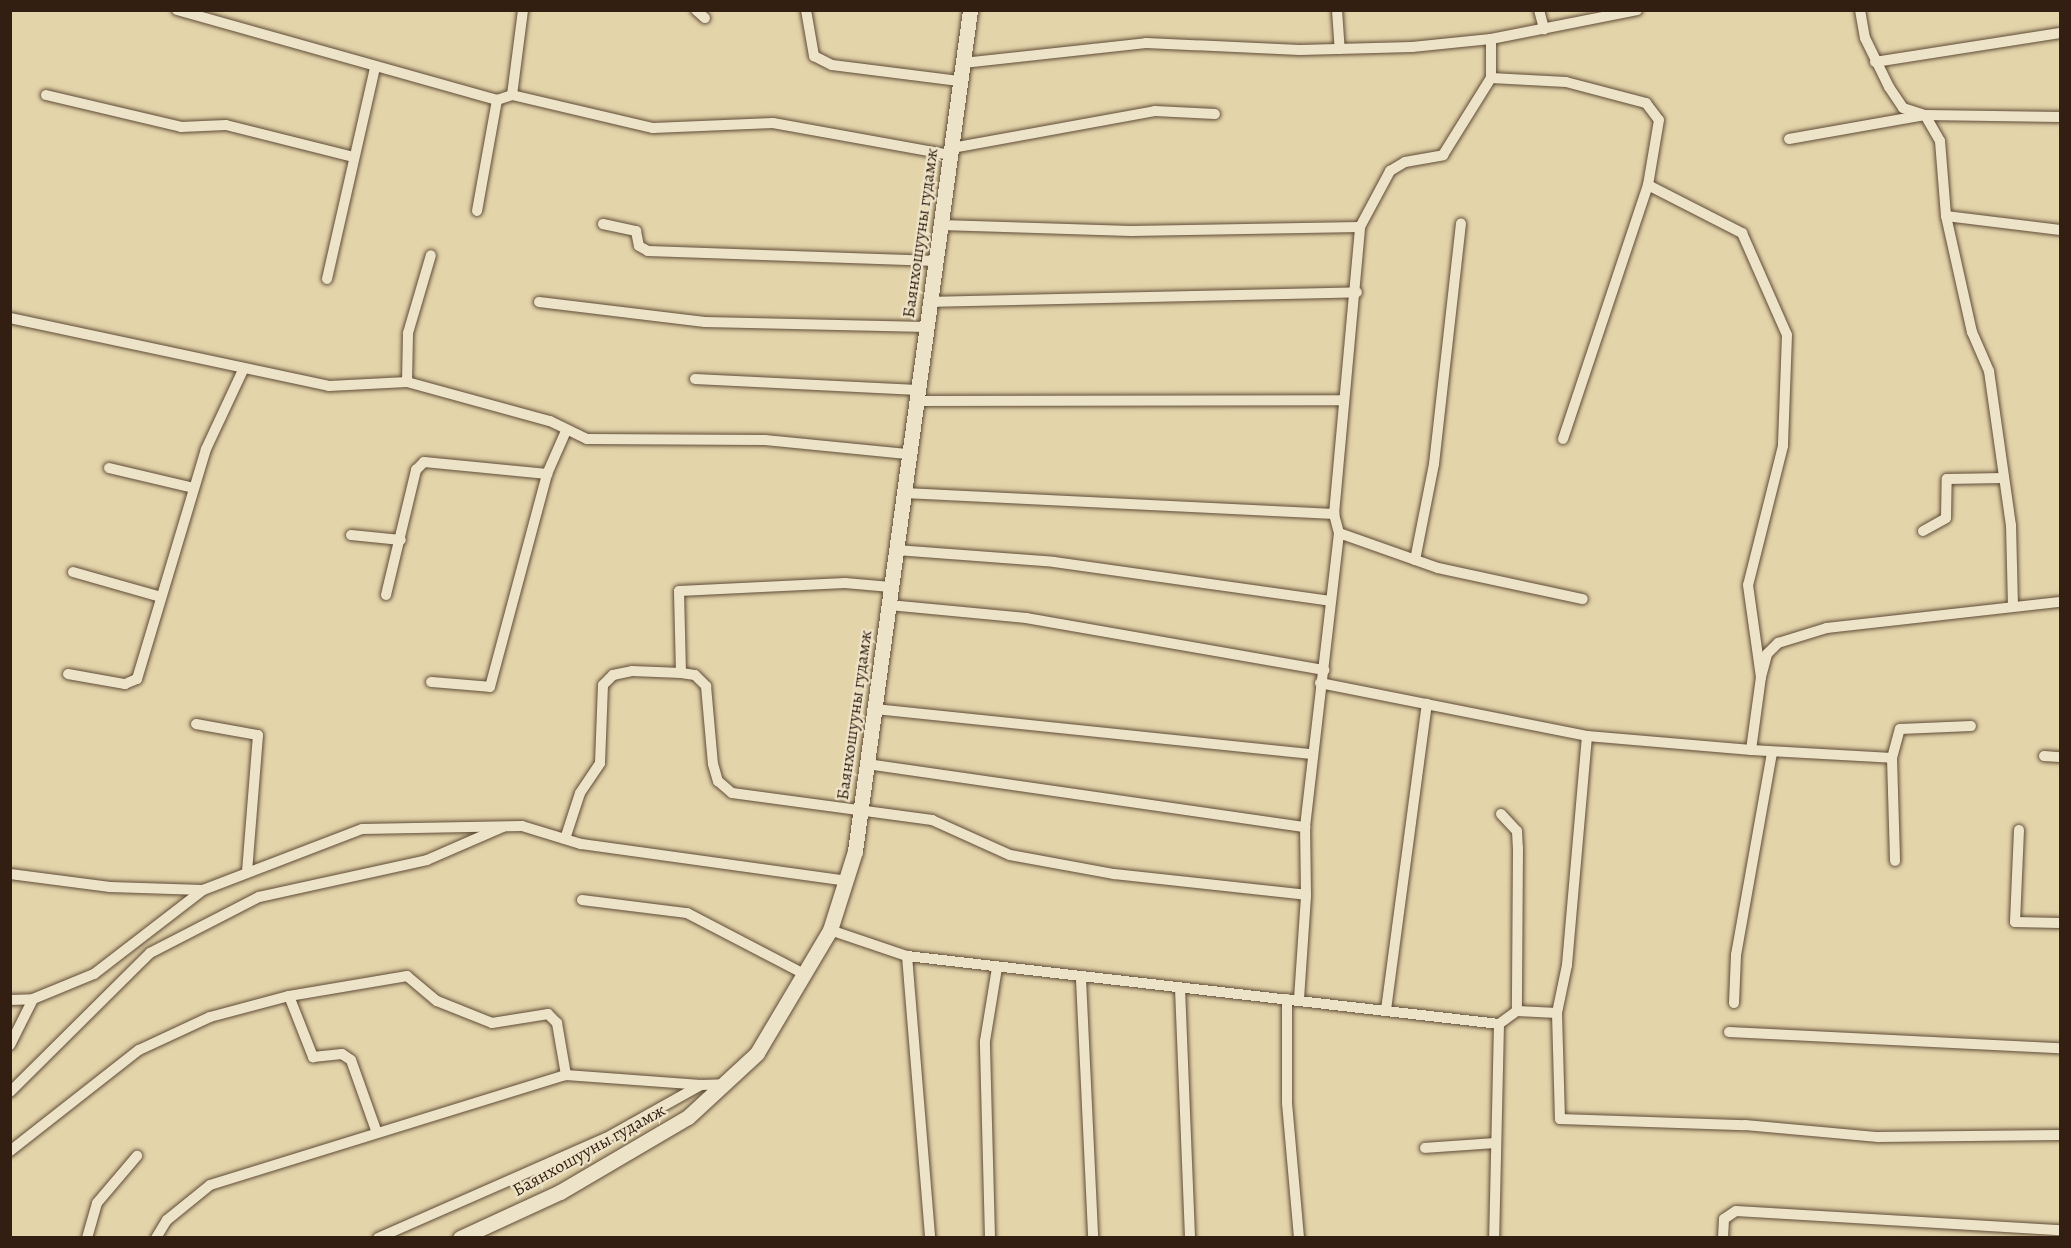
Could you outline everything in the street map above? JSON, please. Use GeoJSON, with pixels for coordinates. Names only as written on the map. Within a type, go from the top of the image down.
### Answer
{"type":"FeatureCollection","features":[{"type":"Feature","properties":{"kind":"main road","name":"Баянхошууны гудамж"},"geometry":{"type":"LineString","coordinates":[[460,1238],[638,1149],[727,1084],[757,1053],[806,975],[830,930],[846,881],[860,814],[970,10]]}},
{"type":"Feature","properties":{"kind":"street"},"geometry":{"type":"LineString","coordinates":[[177,10],[375,68],[497,100],[512,95],[653,128],[773,123],[951,152],[1155,111],[1215,114]]}},
{"type":"Feature","properties":{"kind":"street"},"geometry":{"type":"LineString","coordinates":[[512,95],[523,10]]}},
{"type":"Feature","properties":{"kind":"street"},"geometry":{"type":"LineString","coordinates":[[696,10],[705,18]]}},
{"type":"Feature","properties":{"kind":"street"},"geometry":{"type":"LineString","coordinates":[[806,10],[814,56],[832,65],[959,81]]}},
{"type":"Feature","properties":{"kind":"street"},"geometry":{"type":"LineString","coordinates":[[1337,10],[1340,49]]}},
{"type":"Feature","properties":{"kind":"street"},"geometry":{"type":"LineString","coordinates":[[1539,10],[1544,29]]}},
{"type":"Feature","properties":{"kind":"street"},"geometry":{"type":"LineString","coordinates":[[963,63],[1146,43],[1340,49],[1491,39],[1637,10]]}},
{"type":"Feature","properties":{"kind":"street"},"geometry":{"type":"LineString","coordinates":[[1860,10],[1875,62],[1903,108],[1925,115],[1940,141],[1946,216],[1972,332],[1989,371],[2004,478],[2013,605]]}},
{"type":"Feature","properties":{"kind":"street"},"geometry":{"type":"LineString","coordinates":[[1875,62],[2061,33]]}},
{"type":"Feature","properties":{"kind":"street"},"geometry":{"type":"LineString","coordinates":[[1299,999],[1306,895],[1305,827],[1339,533],[1334,514],[1343,400],[1357,292],[1360,227],[1390,171],[1405,162],[1443,155],[1491,78],[1491,39]]}},
{"type":"Feature","properties":{"kind":"street"},"geometry":{"type":"LineString","coordinates":[[327,279],[375,68]]}},
{"type":"Feature","properties":{"kind":"street"},"geometry":{"type":"LineString","coordinates":[[1491,78],[1566,82],[1646,103],[1659,120],[1648,185],[1563,439]]}},
{"type":"Feature","properties":{"kind":"street"},"geometry":{"type":"LineString","coordinates":[[46,95],[181,128],[226,125],[353,157]]}},
{"type":"Feature","properties":{"kind":"street"},"geometry":{"type":"LineString","coordinates":[[477,211],[497,100]]}},
{"type":"Feature","properties":{"kind":"street"},"geometry":{"type":"LineString","coordinates":[[1789,139],[1925,115],[2061,117]]}},
{"type":"Feature","properties":{"kind":"street"},"geometry":{"type":"LineString","coordinates":[[1648,185],[1742,233],[1786,335],[1783,446],[1748,585],[1761,676]]}},
{"type":"Feature","properties":{"kind":"street"},"geometry":{"type":"LineString","coordinates":[[1946,216],[2061,230]]}},
{"type":"Feature","properties":{"kind":"street"},"geometry":{"type":"LineString","coordinates":[[603,224],[636,231],[639,246],[648,250],[936,261]]}},
{"type":"Feature","properties":{"kind":"street"},"geometry":{"type":"LineString","coordinates":[[1415,560],[1434,464],[1461,224]]}},
{"type":"Feature","properties":{"kind":"street"},"geometry":{"type":"LineString","coordinates":[[941,225],[1131,231],[1360,227]]}},
{"type":"Feature","properties":{"kind":"street"},"geometry":{"type":"LineString","coordinates":[[407,382],[408,333],[431,255]]}},
{"type":"Feature","properties":{"kind":"street"},"geometry":{"type":"LineString","coordinates":[[930,302],[1357,292]]}},
{"type":"Feature","properties":{"kind":"street"},"geometry":{"type":"LineString","coordinates":[[539,302],[705,322],[927,327]]}},
{"type":"Feature","properties":{"kind":"street"},"geometry":{"type":"LineString","coordinates":[[10,318],[329,386],[407,382],[550,421],[566,430],[612,441],[765,440],[909,453]]}},
{"type":"Feature","properties":{"kind":"street"},"geometry":{"type":"LineString","coordinates":[[68,674],[126,684],[137,679],[194,488],[244,368]]}},
{"type":"Feature","properties":{"kind":"street"},"geometry":{"type":"LineString","coordinates":[[695,379],[918,395],[1343,400]]}},
{"type":"Feature","properties":{"kind":"street"},"geometry":{"type":"LineString","coordinates":[[431,682],[490,687],[548,474],[566,430]]}},
{"type":"Feature","properties":{"kind":"street"},"geometry":{"type":"LineString","coordinates":[[386,595],[416,470],[424,462],[548,474]]}},
{"type":"Feature","properties":{"kind":"street"},"geometry":{"type":"LineString","coordinates":[[109,468],[194,488]]}},
{"type":"Feature","properties":{"kind":"street"},"geometry":{"type":"LineString","coordinates":[[1923,531],[1946,518],[1947,479],[2004,478]]}},
{"type":"Feature","properties":{"kind":"street"},"geometry":{"type":"LineString","coordinates":[[904,493],[1334,514]]}},
{"type":"Feature","properties":{"kind":"street"},"geometry":{"type":"LineString","coordinates":[[1339,533],[1415,560],[1582,599]]}},
{"type":"Feature","properties":{"kind":"street"},"geometry":{"type":"LineString","coordinates":[[351,535],[401,540]]}},
{"type":"Feature","properties":{"kind":"street"},"geometry":{"type":"LineString","coordinates":[[896,550],[1032,559],[1330,601]]}},
{"type":"Feature","properties":{"kind":"street"},"geometry":{"type":"LineString","coordinates":[[73,572],[161,597]]}},
{"type":"Feature","properties":{"kind":"street"},"geometry":{"type":"LineString","coordinates":[[681,673],[679,591],[845,583],[891,588]]}},
{"type":"Feature","properties":{"kind":"street"},"geometry":{"type":"LineString","coordinates":[[1751,750],[1761,676],[1767,654],[1778,643],[1827,628],[1953,618],[2013,605],[2061,602]]}},
{"type":"Feature","properties":{"kind":"street"},"geometry":{"type":"LineString","coordinates":[[889,605],[1026,618],[1324,670]]}},
{"type":"Feature","properties":{"kind":"street"},"geometry":{"type":"LineString","coordinates":[[565,838],[580,793],[600,763],[603,685],[613,675],[632,671],[681,673],[695,675],[706,686],[713,764],[718,782],[732,793],[860,814],[932,820],[1010,855],[1114,874],[1306,895]]}},
{"type":"Feature","properties":{"kind":"street"},"geometry":{"type":"LineString","coordinates":[[1320,683],[1587,736],[1772,752],[1892,758]]}},
{"type":"Feature","properties":{"kind":"street"},"geometry":{"type":"LineString","coordinates":[[1386,1010],[1427,704]]}},
{"type":"Feature","properties":{"kind":"street"},"geometry":{"type":"LineString","coordinates":[[875,708],[1312,754]]}},
{"type":"Feature","properties":{"kind":"street"},"geometry":{"type":"LineString","coordinates":[[196,724],[258,735],[247,872]]}},
{"type":"Feature","properties":{"kind":"street"},"geometry":{"type":"LineString","coordinates":[[1895,861],[1892,758],[1900,729],[1971,726]]}},
{"type":"Feature","properties":{"kind":"street"},"geometry":{"type":"LineString","coordinates":[[1587,736],[1567,965],[1557,1013],[1560,1119],[1878,1137],[2061,1135]]}},
{"type":"Feature","properties":{"kind":"street"},"geometry":{"type":"LineString","coordinates":[[1734,1003],[1736,954],[1772,752]]}},
{"type":"Feature","properties":{"kind":"street"},"geometry":{"type":"LineString","coordinates":[[2044,756],[2061,757]]}},
{"type":"Feature","properties":{"kind":"street"},"geometry":{"type":"LineString","coordinates":[[867,764],[1305,827]]}},
{"type":"Feature","properties":{"kind":"street"},"geometry":{"type":"LineString","coordinates":[[1501,814],[1517,831],[1517,1011]]}},
{"type":"Feature","properties":{"kind":"street"},"geometry":{"type":"LineString","coordinates":[[10,1092],[150,953],[259,897],[427,860],[504,826]]}},
{"type":"Feature","properties":{"kind":"street"},"geometry":{"type":"LineString","coordinates":[[10,1000],[33,999],[94,974],[203,890],[362,829],[504,826],[565,838],[846,881]]}},
{"type":"Feature","properties":{"kind":"street"},"geometry":{"type":"LineString","coordinates":[[2019,830],[2015,922],[2061,923]]}},
{"type":"Feature","properties":{"kind":"street"},"geometry":{"type":"LineString","coordinates":[[10,874],[110,887],[203,890]]}},
{"type":"Feature","properties":{"kind":"street"},"geometry":{"type":"LineString","coordinates":[[582,900],[687,913],[806,975]]}},
{"type":"Feature","properties":{"kind":"street"},"geometry":{"type":"LineString","coordinates":[[830,930],[908,956],[1081,979],[1299,999],[1499,1024],[1517,1011],[1557,1013]]}},
{"type":"Feature","properties":{"kind":"street"},"geometry":{"type":"LineString","coordinates":[[908,956],[930,1238]]}},
{"type":"Feature","properties":{"kind":"street"},"geometry":{"type":"LineString","coordinates":[[990,1238],[985,1041],[996,968]]}},
{"type":"Feature","properties":{"kind":"street"},"geometry":{"type":"LineString","coordinates":[[10,1151],[139,1050],[210,1017],[290,996],[407,976],[437,1001],[492,1023],[548,1014],[557,1023],[566,1075]]}},
{"type":"Feature","properties":{"kind":"street"},"geometry":{"type":"LineString","coordinates":[[1081,979],[1093,1238]]}},
{"type":"Feature","properties":{"kind":"street"},"geometry":{"type":"LineString","coordinates":[[1180,988],[1190,1238]]}},
{"type":"Feature","properties":{"kind":"street"},"geometry":{"type":"LineString","coordinates":[[290,996],[313,1057],[342,1054],[351,1060],[376,1133]]}},
{"type":"Feature","properties":{"kind":"street"},"geometry":{"type":"LineString","coordinates":[[10,1045],[33,999]]}},
{"type":"Feature","properties":{"kind":"street"},"geometry":{"type":"LineString","coordinates":[[1287,999],[1287,1102],[1299,1238]]}},
{"type":"Feature","properties":{"kind":"street"},"geometry":{"type":"LineString","coordinates":[[1494,1238],[1494,1143],[1499,1024]]}},
{"type":"Feature","properties":{"kind":"street"},"geometry":{"type":"LineString","coordinates":[[1729,1032],[2061,1048]]}},
{"type":"Feature","properties":{"kind":"street"},"geometry":{"type":"LineString","coordinates":[[156,1238],[175,1212],[210,1185],[566,1075],[701,1085],[727,1084]]}},
{"type":"Feature","properties":{"kind":"street"},"geometry":{"type":"LineString","coordinates":[[378,1238],[606,1138],[701,1085]]}},
{"type":"Feature","properties":{"kind":"street"},"geometry":{"type":"LineString","coordinates":[[1425,1148],[1494,1143]]}},
{"type":"Feature","properties":{"kind":"street"},"geometry":{"type":"LineString","coordinates":[[87,1238],[97,1203],[137,1156]]}},
{"type":"Feature","properties":{"kind":"street"},"geometry":{"type":"LineString","coordinates":[[1724,1238],[1724,1219],[1736,1211],[2061,1230]]}}]}
